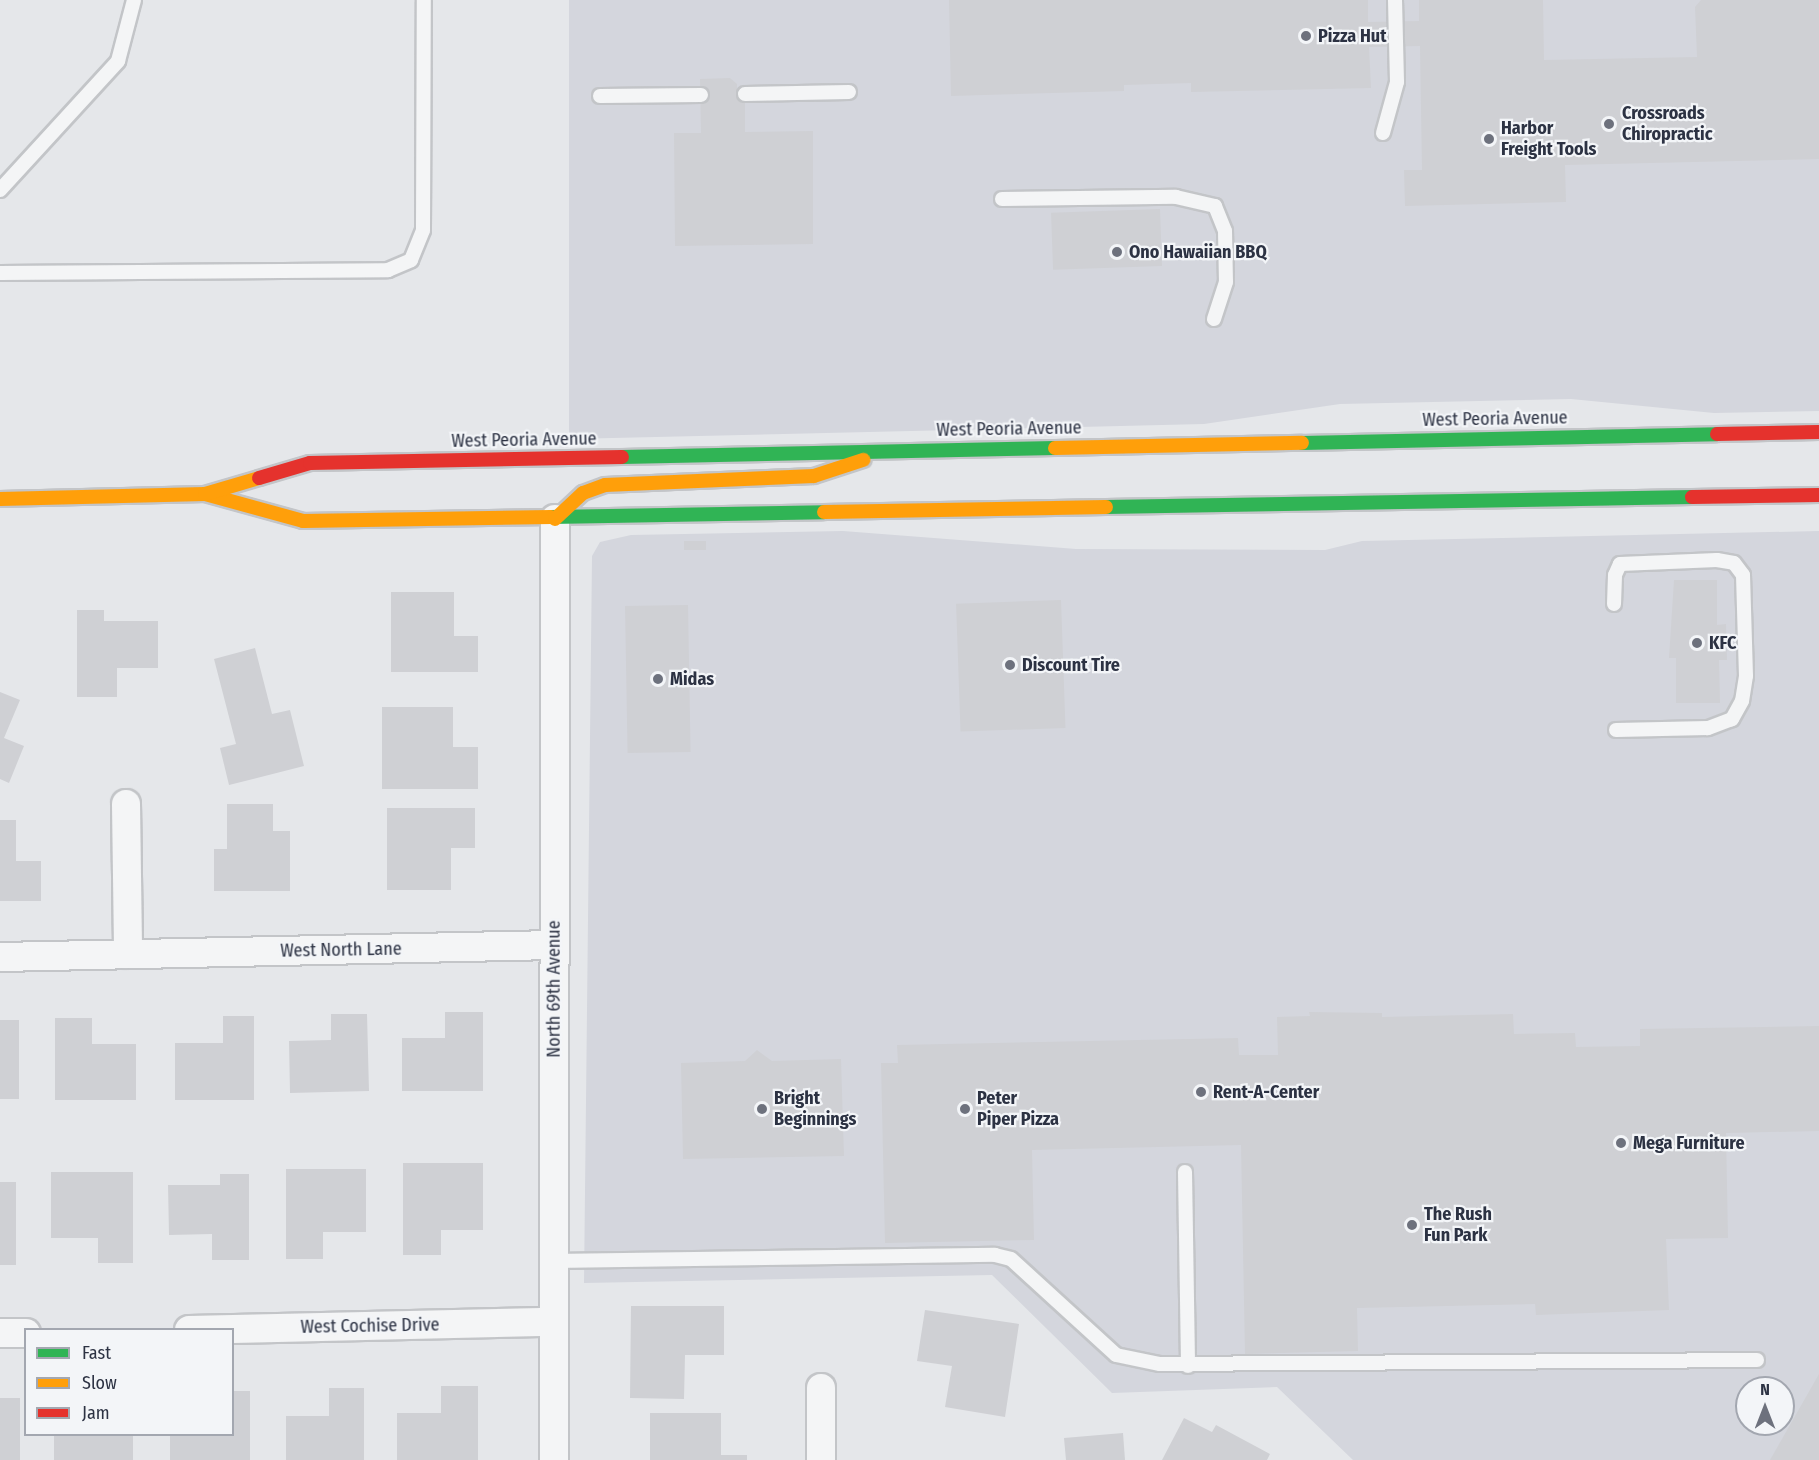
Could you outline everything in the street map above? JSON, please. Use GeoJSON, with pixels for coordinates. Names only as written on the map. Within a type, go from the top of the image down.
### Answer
{"type":"FeatureCollection","features":[{"type":"Feature","properties":{"kind":"main road","name":"West Peoria Avenue"},"geometry":{"type":"LineString","coordinates":[[0,498],[205,494],[310,463],[896,449],[1819,432]]}},
{"type":"Feature","properties":{"kind":"main road"},"geometry":{"type":"LineString","coordinates":[[555,519],[583,493],[605,485],[814,476],[896,449]]}},
{"type":"Feature","properties":{"kind":"main road","name":"West Peoria Avenue"},"geometry":{"type":"LineString","coordinates":[[205,494],[303,521],[555,519],[1819,495]]}},
{"type":"Feature","properties":{"kind":"street","name":"North 69th Avenue"},"geometry":{"type":"LineString","coordinates":[[554,1460],[552,1322],[555,519]]}},
{"type":"Feature","properties":{"kind":"street"},"geometry":{"type":"LineString","coordinates":[[126,804],[128,954]]}},
{"type":"Feature","properties":{"kind":"street","name":"West North Lane"},"geometry":{"type":"LineString","coordinates":[[0,957],[554,945]]}},
{"type":"Feature","properties":{"kind":"street","name":"West Cochise Drive"},"geometry":{"type":"LineString","coordinates":[[234,1328],[552,1322]]}},
{"type":"Feature","properties":{"kind":"street"},"geometry":{"type":"LineString","coordinates":[[0,1333],[24,1333]]}},
{"type":"Feature","properties":{"kind":"street"},"geometry":{"type":"LineString","coordinates":[[821,1388],[821,1460]]}},
{"type":"Feature","properties":{"kind":"lane"},"geometry":{"type":"LineString","coordinates":[[0,190],[118,61],[134,0]]}},
{"type":"Feature","properties":{"kind":"lane"},"geometry":{"type":"LineString","coordinates":[[0,273],[388,270],[411,261],[423,230],[424,0]]}},
{"type":"Feature","properties":{"kind":"lane"},"geometry":{"type":"LineString","coordinates":[[1383,133],[1397,82],[1395,0]]}},
{"type":"Feature","properties":{"kind":"lane"},"geometry":{"type":"LineString","coordinates":[[745,94],[849,92]]}},
{"type":"Feature","properties":{"kind":"lane"},"geometry":{"type":"LineString","coordinates":[[600,96],[701,95]]}},
{"type":"Feature","properties":{"kind":"lane"},"geometry":{"type":"LineString","coordinates":[[1002,199],[1176,197],[1215,206],[1225,231],[1226,282],[1214,319]]}},
{"type":"Feature","properties":{"kind":"lane"},"geometry":{"type":"LineString","coordinates":[[1614,604],[1615,575],[1620,564],[1717,560],[1734,563],[1743,575],[1746,676],[1743,701],[1732,719],[1708,728],[1616,730]]}},
{"type":"Feature","properties":{"kind":"lane"},"geometry":{"type":"LineString","coordinates":[[1185,1173],[1188,1366]]}},
{"type":"Feature","properties":{"kind":"lane"},"geometry":{"type":"LineString","coordinates":[[553,1261],[995,1255],[1011,1259],[1116,1355],[1188,1366],[1757,1360]]}},
{"type":"Feature","properties":{"kind":"shaded area"},"geometry":{"type":"Polygon","coordinates":[[[569,0],[1819,0],[1819,411],[1714,413],[1571,399],[1340,404],[1204,424],[569,439],[569,0]]]}},
{"type":"Feature","properties":{"kind":"shaded area"},"geometry":{"type":"Polygon","coordinates":[[[843,531],[1076,549],[1325,550],[1362,541],[1819,531],[1819,1460],[1353,1460],[1277,1387],[1112,1393],[992,1275],[584,1283],[592,556],[600,542],[631,535],[843,531]]]}},
{"type":"Feature","properties":{"kind":"building"},"geometry":{"type":"Polygon","coordinates":[[[949,0],[1368,0],[1368,22],[1419,21],[1419,0],[1543,0],[1544,60],[1697,57],[1695,7],[1701,0],[1819,0],[1819,159],[1565,165],[1566,202],[1405,206],[1404,170],[1422,170],[1420,46],[1369,47],[1371,88],[1191,92],[1191,83],[1124,85],[1124,91],[951,96],[949,0]]]}},
{"type":"Feature","properties":{"kind":"building"},"geometry":{"type":"Polygon","coordinates":[[[730,78],[737,84],[737,97],[745,103],[745,132],[813,131],[813,244],[675,246],[674,133],[701,133],[700,79],[730,78]]]}},
{"type":"Feature","properties":{"kind":"building"},"geometry":{"type":"Polygon","coordinates":[[[1160,209],[1162,266],[1053,270],[1051,213],[1160,209]]]}},
{"type":"Feature","properties":{"kind":"building"},"geometry":{"type":"Polygon","coordinates":[[[684,541],[706,541],[706,550],[684,550],[684,541]]]}},
{"type":"Feature","properties":{"kind":"building","name":"KFC"},"geometry":{"type":"Polygon","coordinates":[[[1674,580],[1717,580],[1717,625],[1726,624],[1727,660],[1719,660],[1720,703],[1676,703],[1676,658],[1669,658],[1674,580]]]}},
{"type":"Feature","properties":{"kind":"building"},"geometry":{"type":"Polygon","coordinates":[[[391,592],[454,592],[454,636],[478,636],[478,672],[391,672],[391,592]]]}},
{"type":"Feature","properties":{"kind":"building","name":"Discount Tire"},"geometry":{"type":"Polygon","coordinates":[[[1061,600],[1065,728],[961,732],[956,604],[1061,600]]]}},
{"type":"Feature","properties":{"kind":"building","name":"Midas"},"geometry":{"type":"Polygon","coordinates":[[[688,605],[691,752],[628,753],[625,606],[688,605]]]}},
{"type":"Feature","properties":{"kind":"building"},"geometry":{"type":"Polygon","coordinates":[[[77,610],[104,610],[104,621],[158,621],[158,668],[117,668],[117,697],[77,697],[77,610]]]}},
{"type":"Feature","properties":{"kind":"building"},"geometry":{"type":"Polygon","coordinates":[[[255,648],[272,714],[290,710],[304,766],[229,785],[220,748],[236,744],[214,659],[255,648]]]}},
{"type":"Feature","properties":{"kind":"building"},"geometry":{"type":"Polygon","coordinates":[[[0,692],[20,700],[4,738],[24,746],[9,783],[0,779],[0,692]]]}},
{"type":"Feature","properties":{"kind":"building"},"geometry":{"type":"Polygon","coordinates":[[[382,707],[453,707],[453,747],[478,747],[478,789],[382,789],[382,707]]]}},
{"type":"Feature","properties":{"kind":"building"},"geometry":{"type":"Polygon","coordinates":[[[227,804],[273,804],[273,831],[290,831],[290,891],[214,891],[214,849],[227,849],[227,804]]]}},
{"type":"Feature","properties":{"kind":"building"},"geometry":{"type":"Polygon","coordinates":[[[387,808],[475,808],[475,848],[451,848],[451,890],[387,890],[387,808]]]}},
{"type":"Feature","properties":{"kind":"building"},"geometry":{"type":"Polygon","coordinates":[[[0,820],[16,820],[16,861],[41,861],[41,901],[0,901],[0,820]]]}},
{"type":"Feature","properties":{"kind":"building"},"geometry":{"type":"Polygon","coordinates":[[[445,1012],[483,1012],[483,1091],[402,1091],[402,1038],[445,1038],[445,1012]]]}},
{"type":"Feature","properties":{"kind":"building"},"geometry":{"type":"Polygon","coordinates":[[[1309,1012],[1382,1013],[1382,1017],[1513,1014],[1514,1034],[1575,1033],[1576,1047],[1640,1046],[1640,1029],[1819,1026],[1819,1131],[1726,1133],[1728,1238],[1666,1239],[1669,1310],[1536,1315],[1535,1304],[1357,1308],[1358,1351],[1245,1354],[1241,1145],[1032,1150],[1034,1240],[885,1243],[881,1063],[898,1063],[897,1045],[1238,1038],[1239,1055],[1278,1055],[1277,1017],[1310,1016],[1309,1012]]]}},
{"type":"Feature","properties":{"kind":"building"},"geometry":{"type":"Polygon","coordinates":[[[331,1014],[367,1014],[369,1091],[290,1093],[289,1041],[331,1040],[331,1014]]]}},
{"type":"Feature","properties":{"kind":"building"},"geometry":{"type":"Polygon","coordinates":[[[223,1016],[254,1016],[254,1100],[175,1100],[175,1043],[223,1043],[223,1016]]]}},
{"type":"Feature","properties":{"kind":"building"},"geometry":{"type":"Polygon","coordinates":[[[55,1018],[92,1018],[92,1044],[136,1044],[136,1100],[55,1100],[55,1018]]]}},
{"type":"Feature","properties":{"kind":"building"},"geometry":{"type":"Polygon","coordinates":[[[0,1020],[19,1020],[19,1099],[0,1099],[0,1020]]]}},
{"type":"Feature","properties":{"kind":"building","name":"Bright Beginnings"},"geometry":{"type":"Polygon","coordinates":[[[757,1050],[772,1061],[841,1059],[844,1156],[683,1159],[681,1063],[745,1061],[757,1050]]]}},
{"type":"Feature","properties":{"kind":"building"},"geometry":{"type":"Polygon","coordinates":[[[403,1163],[483,1163],[483,1230],[441,1230],[441,1255],[403,1255],[403,1163]]]}},
{"type":"Feature","properties":{"kind":"building"},"geometry":{"type":"Polygon","coordinates":[[[286,1169],[366,1169],[366,1232],[323,1232],[323,1259],[286,1259],[286,1169]]]}},
{"type":"Feature","properties":{"kind":"building"},"geometry":{"type":"Polygon","coordinates":[[[51,1172],[133,1172],[133,1263],[98,1263],[98,1238],[51,1238],[51,1172]]]}},
{"type":"Feature","properties":{"kind":"building"},"geometry":{"type":"Polygon","coordinates":[[[220,1174],[249,1174],[249,1260],[212,1260],[212,1234],[169,1235],[168,1185],[220,1185],[220,1174]]]}},
{"type":"Feature","properties":{"kind":"building"},"geometry":{"type":"Polygon","coordinates":[[[0,1182],[16,1182],[16,1265],[0,1265],[0,1182]]]}},
{"type":"Feature","properties":{"kind":"building"},"geometry":{"type":"Polygon","coordinates":[[[631,1306],[724,1306],[724,1355],[685,1355],[684,1399],[630,1398],[631,1306]]]}},
{"type":"Feature","properties":{"kind":"building"},"geometry":{"type":"Polygon","coordinates":[[[925,1310],[1019,1324],[1005,1417],[945,1407],[952,1366],[917,1361],[925,1310]]]}},
{"type":"Feature","properties":{"kind":"building"},"geometry":{"type":"Polygon","coordinates":[[[1819,1374],[1819,1460],[1770,1460],[1784,1436],[1795,1436],[1795,1416],[1819,1374]]]}},
{"type":"Feature","properties":{"kind":"building"},"geometry":{"type":"Polygon","coordinates":[[[441,1386],[478,1386],[478,1460],[397,1460],[397,1413],[441,1413],[441,1386]]]}},
{"type":"Feature","properties":{"kind":"building"},"geometry":{"type":"Polygon","coordinates":[[[329,1388],[364,1388],[364,1460],[286,1460],[286,1416],[329,1416],[329,1388]]]}},
{"type":"Feature","properties":{"kind":"building"},"geometry":{"type":"Polygon","coordinates":[[[234,1391],[250,1391],[250,1460],[170,1460],[170,1436],[234,1436],[234,1391]]]}},
{"type":"Feature","properties":{"kind":"building"},"geometry":{"type":"Polygon","coordinates":[[[0,1398],[20,1398],[20,1460],[0,1460],[0,1398]]]}},
{"type":"Feature","properties":{"kind":"building"},"geometry":{"type":"Polygon","coordinates":[[[650,1413],[721,1413],[721,1455],[747,1455],[747,1460],[650,1460],[650,1413]]]}},
{"type":"Feature","properties":{"kind":"building"},"geometry":{"type":"Polygon","coordinates":[[[1184,1418],[1212,1432],[1216,1425],[1270,1454],[1267,1460],[1162,1460],[1184,1418]]]}},
{"type":"Feature","properties":{"kind":"building"},"geometry":{"type":"Polygon","coordinates":[[[1123,1433],[1125,1460],[1066,1460],[1064,1438],[1123,1433]]]}},
{"type":"Feature","properties":{"kind":"building"},"geometry":{"type":"Polygon","coordinates":[[[54,1436],[133,1436],[133,1460],[54,1460],[54,1436]]]}},
{"type":"Feature","properties":{"kind":"traffic: fast"},"geometry":{"type":"LineString","coordinates":[[1302,443],[1717,434]]}},
{"type":"Feature","properties":{"kind":"traffic: fast"},"geometry":{"type":"LineString","coordinates":[[622,457],[1055,448]]}},
{"type":"Feature","properties":{"kind":"traffic: fast"},"geometry":{"type":"LineString","coordinates":[[1106,507],[1692,497]]}},
{"type":"Feature","properties":{"kind":"traffic: fast"},"geometry":{"type":"LineString","coordinates":[[551,517],[824,512]]}},
{"type":"Feature","properties":{"kind":"traffic: slow"},"geometry":{"type":"LineString","coordinates":[[1055,448],[1302,443]]}},
{"type":"Feature","properties":{"kind":"traffic: slow"},"geometry":{"type":"LineString","coordinates":[[555,519],[583,493],[605,485],[814,476],[863,460]]}},
{"type":"Feature","properties":{"kind":"traffic: slow"},"geometry":{"type":"LineString","coordinates":[[0,499],[205,494],[259,478]]}},
{"type":"Feature","properties":{"kind":"traffic: slow"},"geometry":{"type":"LineString","coordinates":[[205,494],[303,521],[551,517]]}},
{"type":"Feature","properties":{"kind":"traffic: slow"},"geometry":{"type":"LineString","coordinates":[[824,512],[1106,507]]}},
{"type":"Feature","properties":{"kind":"traffic: jam"},"geometry":{"type":"LineString","coordinates":[[1717,434],[1819,432]]}},
{"type":"Feature","properties":{"kind":"traffic: jam"},"geometry":{"type":"LineString","coordinates":[[259,478],[310,463],[622,457]]}},
{"type":"Feature","properties":{"kind":"traffic: jam"},"geometry":{"type":"LineString","coordinates":[[1692,497],[1819,495]]}},
{"type":"Feature","properties":{"kind":"place","name":"Pizza Hut"},"geometry":{"type":"Point","coordinates":[1306,36]}},
{"type":"Feature","properties":{"kind":"place","name":"Crossroads Chiropractic"},"geometry":{"type":"Point","coordinates":[1609,124]}},
{"type":"Feature","properties":{"kind":"place","name":"Harbor Freight Tools"},"geometry":{"type":"Point","coordinates":[1489,139]}},
{"type":"Feature","properties":{"kind":"place","name":"Ono Hawaiian BBQ"},"geometry":{"type":"Point","coordinates":[1117,252]}},
{"type":"Feature","properties":{"kind":"place","name":"KFC"},"geometry":{"type":"Point","coordinates":[1697,643]}},
{"type":"Feature","properties":{"kind":"place","name":"Discount Tire"},"geometry":{"type":"Point","coordinates":[1010,665]}},
{"type":"Feature","properties":{"kind":"place","name":"Midas"},"geometry":{"type":"Point","coordinates":[658,679]}},
{"type":"Feature","properties":{"kind":"place","name":"Rent-A-Center"},"geometry":{"type":"Point","coordinates":[1201,1092]}},
{"type":"Feature","properties":{"kind":"place","name":"Bright Beginnings"},"geometry":{"type":"Point","coordinates":[762,1109]}},
{"type":"Feature","properties":{"kind":"place","name":"Peter Piper Pizza"},"geometry":{"type":"Point","coordinates":[965,1109]}},
{"type":"Feature","properties":{"kind":"place","name":"Mega Furniture"},"geometry":{"type":"Point","coordinates":[1621,1143]}},
{"type":"Feature","properties":{"kind":"place","name":"The Rush Fun Park"},"geometry":{"type":"Point","coordinates":[1412,1225]}}]}
